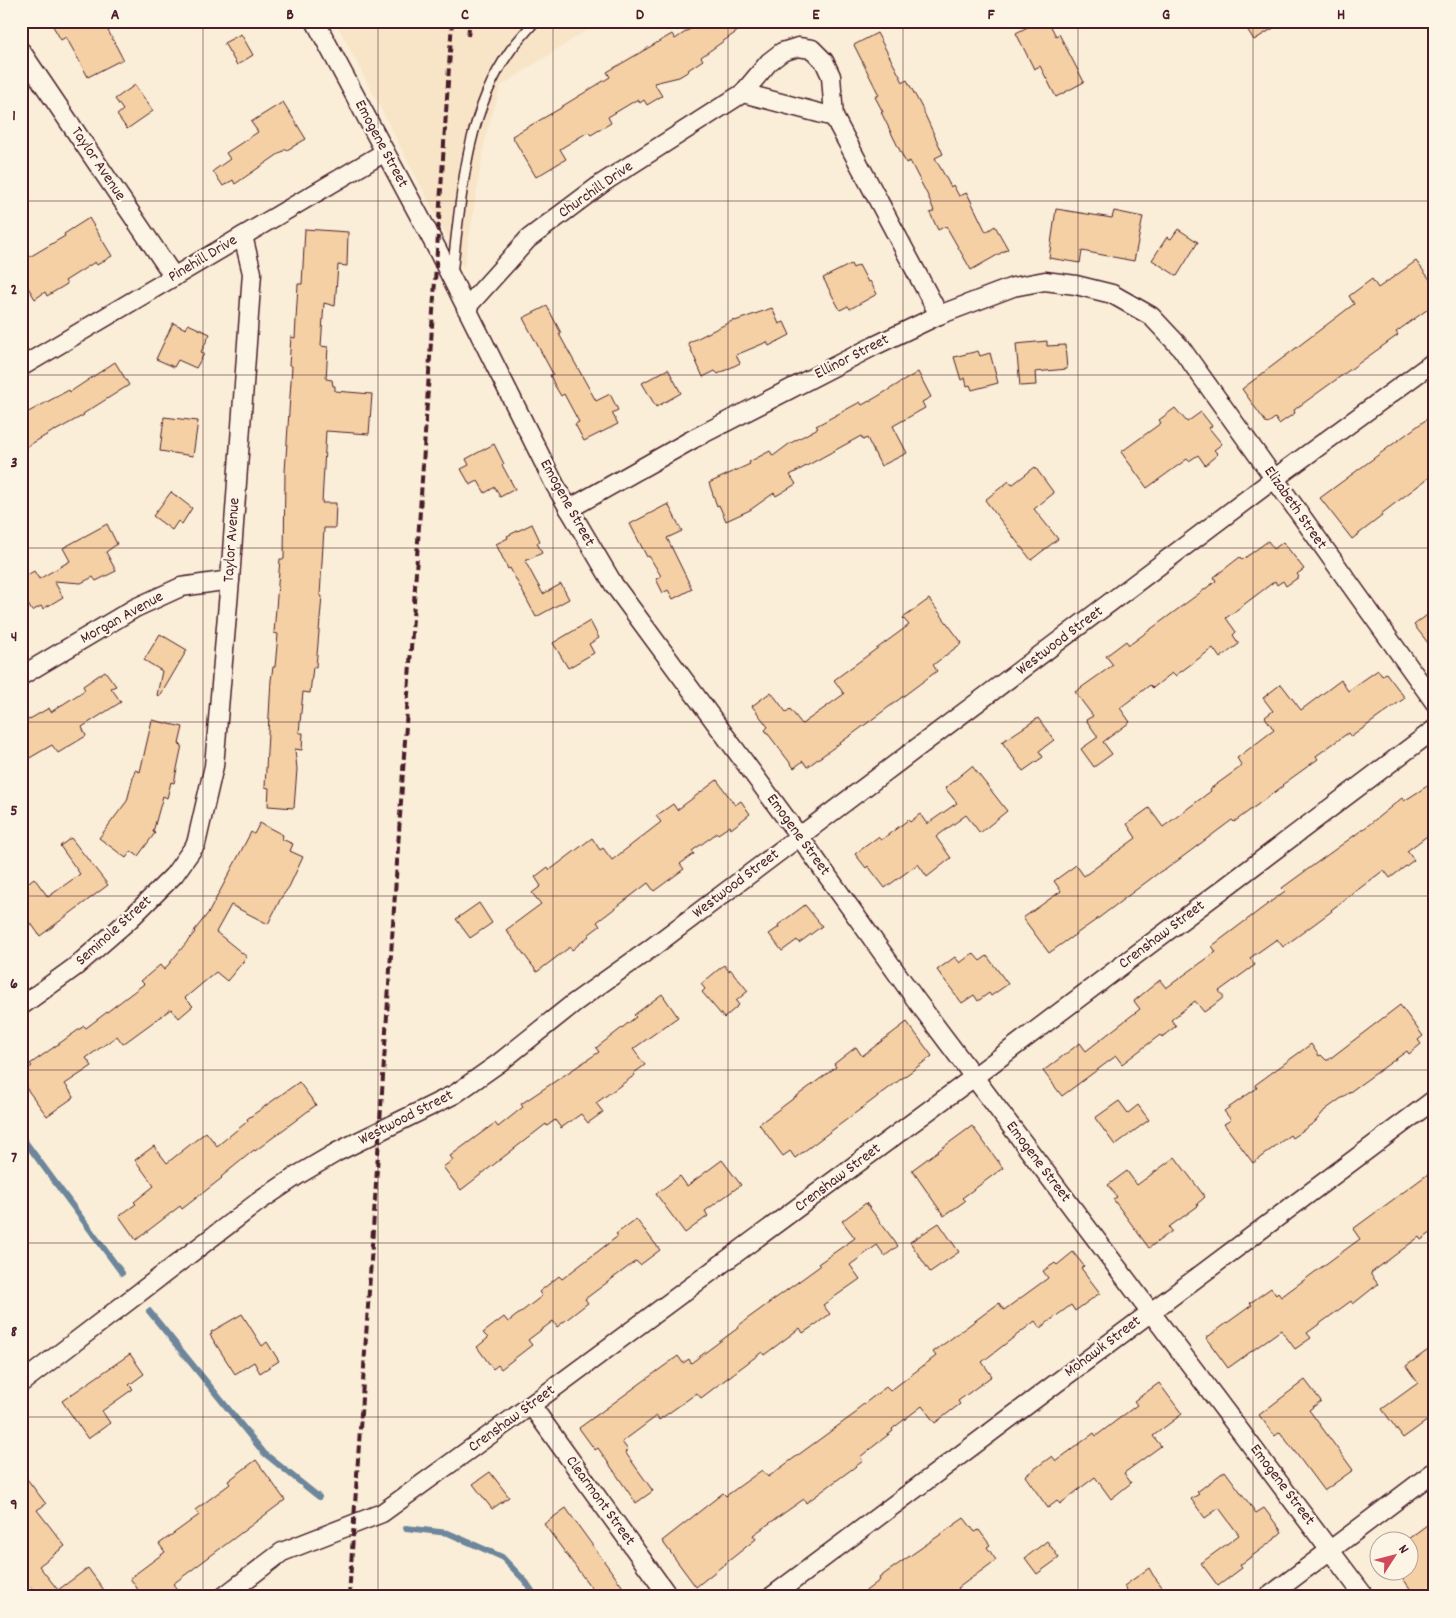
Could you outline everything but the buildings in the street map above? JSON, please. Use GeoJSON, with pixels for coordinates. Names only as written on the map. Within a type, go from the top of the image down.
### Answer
{"type":"FeatureCollection","features":[{"type":"Feature","properties":{"kind":"street","name":"Emogene Street"},"geometry":{"type":"LineString","coordinates":[[315,21],[452,279],[555,485],[614,585],[800,836],[911,993],[1365,1597]]}},
{"type":"Feature","properties":{"kind":"street","name":"Churchill Drive"},"geometry":{"type":"LineString","coordinates":[[466,308],[528,239],[604,182],[743,93],[768,62],[782,52],[798,46],[812,49],[824,61],[831,76],[834,118],[939,315]]}},
{"type":"Feature","properties":{"kind":"street","name":"Taylor Avenue"},"geometry":{"type":"LineString","coordinates":[[22,54],[174,277]]}},
{"type":"Feature","properties":{"kind":"street"},"geometry":{"type":"LineString","coordinates":[[743,93],[834,118]]}},
{"type":"Feature","properties":{"kind":"street","name":"Pinehill Drive"},"geometry":{"type":"LineString","coordinates":[[21,367],[385,152]]}},
{"type":"Feature","properties":{"kind":"street","name":"Taylor Avenue"},"geometry":{"type":"LineString","coordinates":[[196,844],[214,766],[230,580],[252,273],[243,236]]}},
{"type":"Feature","properties":{"kind":"street","name":"Ellinor Street"},"geometry":{"type":"LineString","coordinates":[[570,509],[702,435],[874,346],[939,315],[1013,287],[1045,281],[1076,285],[1112,294],[1151,316]]}},
{"type":"Feature","properties":{"kind":"street","name":"Elizabeth Street"},"geometry":{"type":"LineString","coordinates":[[1151,316],[1181,348],[1435,703]]}},
{"type":"Feature","properties":{"kind":"street","name":"Westwood Street"},"geometry":{"type":"LineString","coordinates":[[21,1383],[258,1202],[298,1175],[337,1152],[455,1094],[499,1063],[574,1003],[650,949],[1274,479],[1435,361]]}},
{"type":"Feature","properties":{"kind":"street","name":"Morgan Avenue"},"geometry":{"type":"LineString","coordinates":[[21,676],[135,608],[181,587],[230,580]]}},
{"type":"Feature","properties":{"kind":"street","name":"Crenshaw Street"},"geometry":{"type":"LineString","coordinates":[[223,1597],[282,1552],[382,1513],[531,1405],[974,1076],[1435,729]]}},
{"type":"Feature","properties":{"kind":"street","name":"Seminole Street"},"geometry":{"type":"LineString","coordinates":[[21,1006],[75,967],[130,919],[174,876],[196,844]]}},
{"type":"Feature","properties":{"kind":"street","name":"Mohawk Street"},"geometry":{"type":"LineString","coordinates":[[771,1597],[1435,1099]]}},
{"type":"Feature","properties":{"kind":"street","name":"Clearmont Street"},"geometry":{"type":"LineString","coordinates":[[531,1405],[669,1597]]}},
{"type":"Feature","properties":{"kind":"street"},"geometry":{"type":"LineString","coordinates":[[1268,1597],[1435,1471]]}},
{"type":"Feature","properties":{"kind":"lane"},"geometry":{"type":"LineString","coordinates":[[452,279],[464,174],[477,119],[494,79],[510,51],[535,21]]}},
{"type":"Feature","properties":{"kind":"shaded area"},"geometry":{"type":"Polygon","coordinates":[[[335,21],[601,21],[501,86],[486,135],[464,269],[335,21]]]}},
{"type":"Feature","properties":{"kind":"waterway"},"geometry":{"type":"LineString","coordinates":[[21,1136],[122,1273]]}},
{"type":"Feature","properties":{"kind":"waterway"},"geometry":{"type":"LineString","coordinates":[[149,1311],[264,1453],[319,1497]]}},
{"type":"Feature","properties":{"kind":"waterway"},"geometry":{"type":"LineString","coordinates":[[406,1528],[448,1533],[502,1557],[526,1582],[536,1597]]}},
{"type":"Feature","properties":{"kind":"railway"},"geometry":{"type":"LineString","coordinates":[[349,1597],[452,21]]}},
{"type":"Feature","properties":{"kind":"railway"},"geometry":{"type":"LineString","coordinates":[[468,36],[470,21]]}}]}
